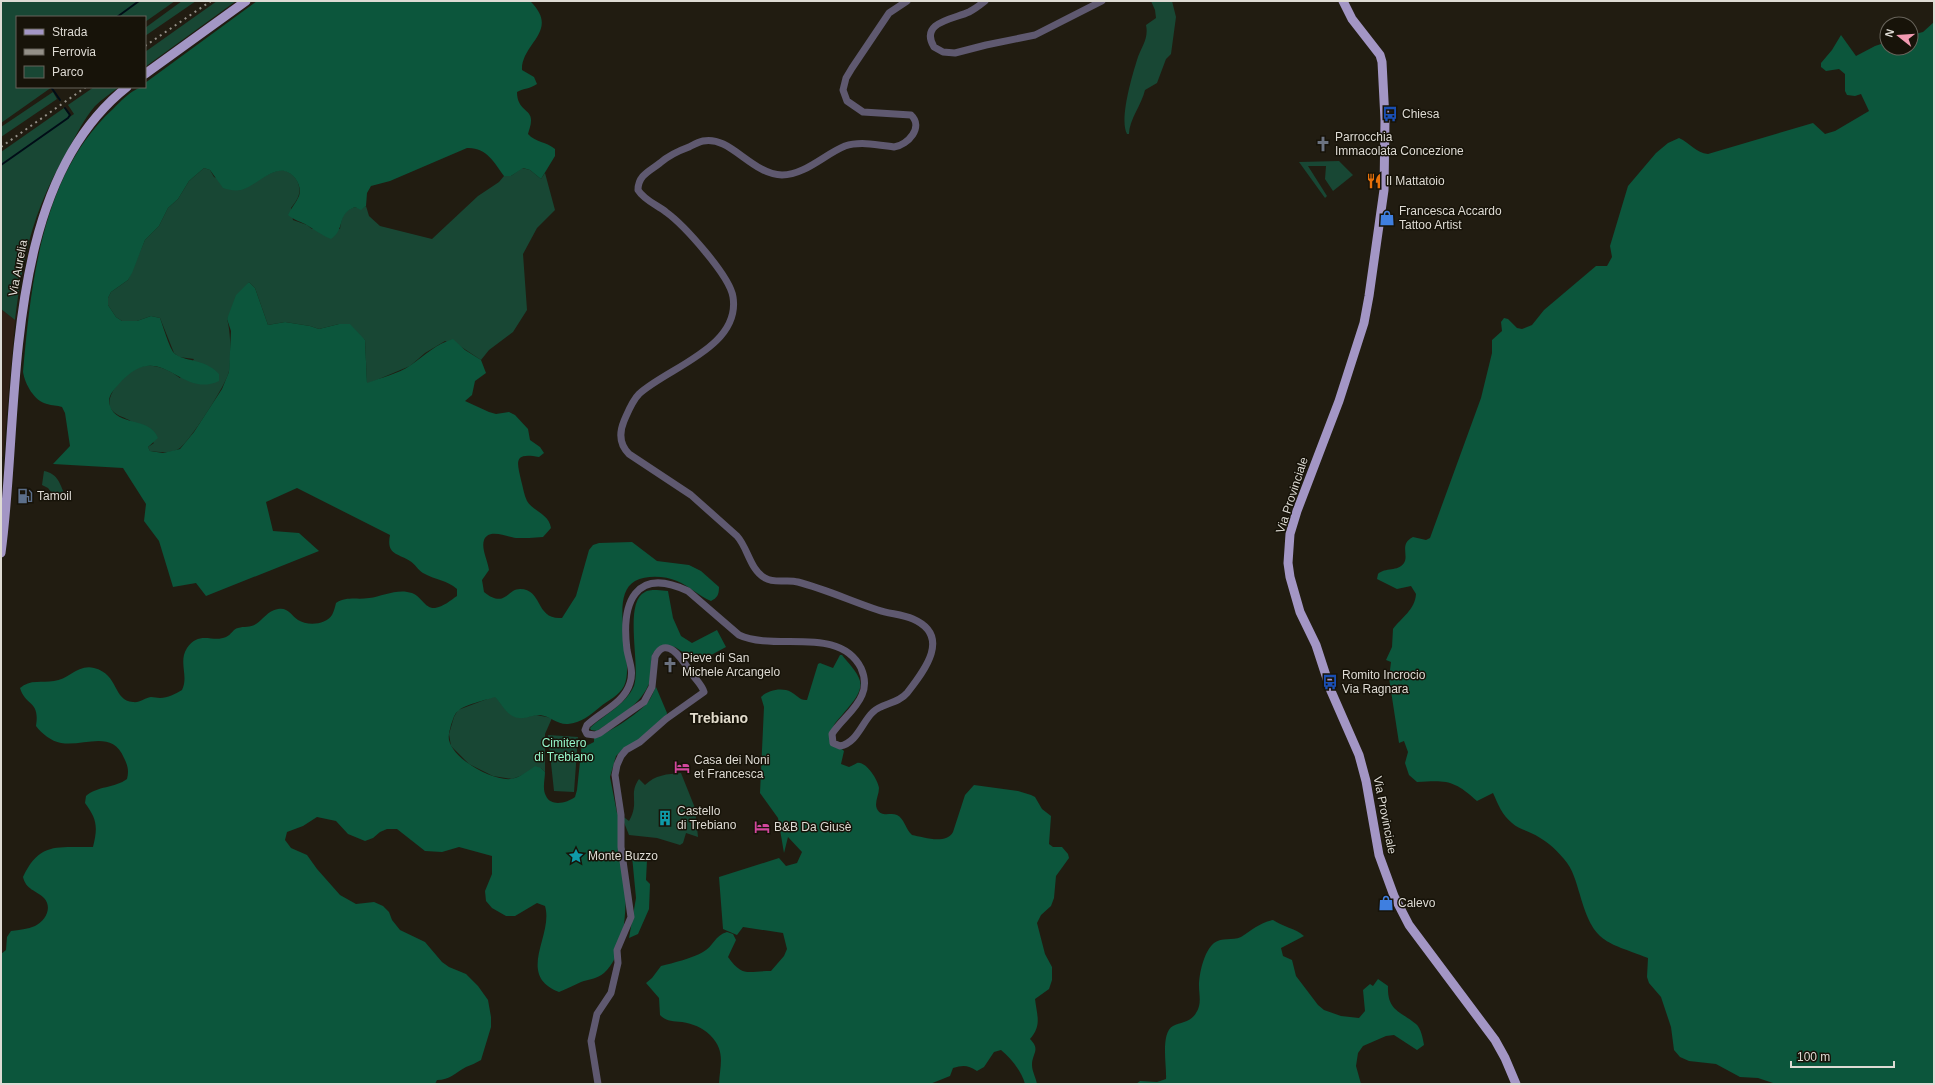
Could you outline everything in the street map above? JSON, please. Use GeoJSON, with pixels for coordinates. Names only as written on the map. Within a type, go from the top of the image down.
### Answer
{"type":"FeatureCollection","features":[{"type":"Feature","properties":{"kind":"main road"},"geometry":{"type":"LineString","coordinates":[[146,73],[246,1]]}},
{"type":"Feature","properties":{"kind":"main road","name":"Via Provinciale"},"geometry":{"type":"LineString","coordinates":[[1343,1],[1352,19],[1380,55],[1382,62],[1386,151],[1384,202],[1364,323],[1339,401],[1297,511],[1288,546],[1290,578],[1300,612],[1316,645],[1331,691],[1359,755],[1366,781],[1379,854],[1394,896],[1409,925],[1495,1040],[1505,1058],[1516,1084]]}},
{"type":"Feature","properties":{"kind":"main road","name":"Via Aurelia"},"geometry":{"type":"LineString","coordinates":[[1,553],[19,341],[29,266],[40,222],[51,187],[79,137],[99,111],[126,88]]}},
{"type":"Feature","properties":{"kind":"street"},"geometry":{"type":"LineString","coordinates":[[598,1084],[591,1041],[597,1014],[611,993],[618,963],[617,950],[631,917],[621,847],[621,815],[615,776],[617,766],[621,756],[626,750],[640,742],[675,712],[702,695],[704,690],[680,655],[671,649],[665,648],[657,653],[655,657],[652,687],[644,702],[600,732],[590,736],[587,734],[585,730],[592,720],[620,699],[626,692],[632,672],[627,649],[628,619],[630,604],[637,589],[655,583],[673,585],[688,591],[739,635],[747,639],[768,642],[804,641],[822,643],[838,647],[848,652],[859,664],[863,672],[865,686],[858,701],[832,734],[832,741],[838,745],[846,745],[852,740],[875,710],[896,702],[905,695],[920,676],[933,653],[933,641],[931,635],[922,625],[912,618],[882,612],[795,581],[774,582],[762,576],[752,563],[742,541],[737,536],[691,494],[629,454],[624,449],[620,436],[628,412],[638,394],[717,341],[728,325],[734,303],[730,286],[708,255],[667,213],[640,193],[638,186],[642,176],[669,155],[703,141],[712,141],[722,144],[756,167],[782,175],[804,169],[846,146],[854,144],[894,147],[900,146],[909,141],[916,125],[914,118],[910,115],[863,112],[847,102],[843,90],[846,78],[889,13],[906,1]]}},
{"type":"Feature","properties":{"kind":"street"},"geometry":{"type":"LineString","coordinates":[[985,1],[969,12],[937,24],[932,31],[931,36],[934,47],[943,52],[955,53],[1036,35],[1102,1]]}},
{"type":"Feature","properties":{"kind":"shaded area"},"geometry":{"type":"Polygon","coordinates":[[[1,309],[15,320],[3,457],[1,456],[1,309]]]}},
{"type":"Feature","properties":{"kind":"green space"},"geometry":{"type":"Polygon","coordinates":[[[1,1],[175,1],[146,21],[146,16],[16,16],[16,88],[51,88],[1,123],[1,1]]]}},
{"type":"Feature","properties":{"kind":"green space"},"geometry":{"type":"Polygon","coordinates":[[[182,1],[196,1],[146,35],[146,27],[182,1]]]}},
{"type":"Feature","properties":{"kind":"green space"},"geometry":{"type":"Polygon","coordinates":[[[217,1],[236,1],[146,66],[146,51],[217,1]]]}},
{"type":"Feature","properties":{"kind":"green space"},"geometry":{"type":"Polygon","coordinates":[[[257,1],[530,1],[539,11],[542,21],[541,29],[523,61],[522,70],[534,77],[537,84],[517,92],[519,103],[531,117],[531,124],[528,134],[534,139],[555,149],[555,156],[541,179],[530,170],[523,168],[511,176],[504,176],[489,156],[474,148],[467,148],[390,181],[371,186],[367,193],[366,206],[361,210],[355,207],[349,210],[345,214],[336,235],[331,239],[288,215],[298,199],[300,191],[295,178],[289,173],[282,171],[276,172],[241,190],[230,190],[223,188],[210,170],[204,168],[189,181],[178,199],[168,208],[159,226],[145,240],[132,273],[128,280],[111,292],[108,298],[108,305],[116,317],[122,321],[137,321],[151,316],[160,318],[174,353],[183,358],[207,365],[219,374],[219,381],[205,385],[192,383],[170,371],[158,367],[146,366],[133,371],[118,385],[112,392],[109,403],[114,413],[119,417],[141,424],[154,431],[158,438],[148,447],[150,451],[163,453],[180,449],[194,432],[222,389],[229,372],[231,331],[227,319],[236,295],[249,282],[255,288],[268,325],[285,322],[319,329],[339,324],[350,324],[365,340],[367,383],[406,368],[436,347],[453,339],[465,350],[481,360],[486,373],[475,381],[472,395],[465,401],[496,414],[509,412],[515,415],[528,429],[530,440],[540,447],[544,453],[539,457],[521,457],[518,463],[518,468],[527,501],[547,519],[551,528],[543,537],[516,538],[498,534],[490,534],[486,536],[483,547],[489,570],[482,580],[484,592],[491,597],[501,599],[516,590],[527,590],[532,594],[547,614],[553,617],[562,618],[576,596],[589,550],[593,545],[599,543],[632,542],[657,561],[689,565],[701,571],[719,587],[718,594],[711,601],[672,579],[650,577],[635,581],[627,589],[623,601],[622,615],[627,662],[627,675],[624,686],[616,695],[589,716],[568,724],[557,722],[540,715],[519,718],[508,713],[495,697],[461,709],[454,717],[451,725],[449,740],[452,747],[465,761],[484,773],[503,779],[517,777],[535,766],[541,768],[545,772],[544,787],[546,796],[552,802],[559,803],[568,801],[575,797],[582,742],[588,745],[594,742],[594,738],[630,718],[643,707],[651,697],[656,687],[667,713],[666,719],[640,742],[620,752],[616,756],[610,777],[617,813],[621,815],[626,898],[621,942],[614,959],[604,973],[596,978],[581,982],[559,992],[546,985],[540,975],[538,965],[545,929],[545,906],[537,903],[515,916],[506,916],[492,908],[486,901],[485,891],[492,874],[492,856],[459,847],[442,852],[425,851],[397,829],[387,829],[365,841],[348,834],[336,821],[317,817],[303,826],[287,832],[285,840],[291,848],[307,855],[340,895],[356,904],[374,902],[383,906],[389,912],[392,920],[400,930],[425,942],[442,962],[449,967],[466,974],[478,986],[488,1000],[491,1027],[481,1060],[449,1077],[442,1080],[437,1080],[435,1084],[1,1084],[1,954],[6,950],[7,937],[11,931],[26,929],[39,924],[45,918],[48,910],[47,902],[44,898],[26,885],[23,877],[29,865],[43,852],[60,847],[93,847],[96,829],[92,814],[85,803],[86,796],[95,790],[122,782],[127,779],[128,773],[124,758],[119,749],[112,744],[97,741],[70,744],[61,743],[50,739],[36,726],[36,712],[20,688],[32,682],[50,682],[59,680],[78,670],[88,667],[102,671],[108,676],[118,692],[127,700],[135,702],[151,697],[166,697],[182,690],[184,685],[184,653],[192,643],[201,638],[216,639],[226,637],[240,627],[252,626],[256,624],[268,613],[274,610],[284,609],[302,622],[316,624],[325,621],[333,614],[336,603],[348,599],[365,599],[401,591],[412,593],[428,606],[435,608],[444,605],[457,596],[457,589],[453,586],[423,573],[412,562],[391,550],[389,542],[390,535],[297,488],[266,502],[273,531],[299,533],[319,551],[206,596],[196,583],[173,587],[159,541],[144,521],[146,504],[123,468],[53,464],[70,446],[65,413],[62,407],[49,405],[34,396],[28,387],[23,372],[30,302],[44,231],[55,197],[70,165],[89,135],[128,95],[136,89],[146,88],[146,82],[257,1]]]}},
{"type":"Feature","properties":{"kind":"green space"},"geometry":{"type":"Polygon","coordinates":[[[1151,1],[1172,1],[1176,17],[1171,54],[1166,59],[1157,83],[1145,90],[1131,123],[1129,134],[1127,134],[1124,119],[1130,87],[1137,60],[1146,39],[1146,25],[1156,18],[1155,10],[1151,1]]]}},
{"type":"Feature","properties":{"kind":"green space"},"geometry":{"type":"Polygon","coordinates":[[[1934,22],[1934,1084],[1776,1084],[1758,1078],[1740,1077],[1716,1064],[1689,1061],[1680,1057],[1674,1050],[1671,1027],[1661,997],[1649,983],[1647,977],[1648,958],[1611,944],[1596,932],[1585,911],[1572,871],[1556,851],[1540,838],[1516,826],[1509,820],[1501,809],[1493,793],[1477,801],[1456,785],[1436,781],[1417,782],[1409,775],[1405,763],[1408,752],[1404,741],[1399,743],[1389,678],[1391,662],[1386,660],[1392,647],[1393,629],[1413,605],[1416,594],[1411,586],[1397,589],[1377,579],[1378,574],[1381,572],[1398,568],[1404,563],[1406,557],[1405,546],[1409,540],[1413,537],[1426,540],[1430,538],[1481,398],[1492,353],[1492,340],[1502,331],[1501,322],[1504,318],[1508,319],[1517,328],[1522,329],[1532,325],[1544,310],[1596,266],[1607,266],[1612,257],[1610,246],[1628,186],[1656,153],[1668,143],[1679,138],[1696,150],[1708,154],[1813,123],[1825,134],[1835,131],[1869,111],[1861,94],[1855,96],[1847,95],[1845,91],[1845,74],[1839,69],[1826,71],[1821,67],[1821,63],[1832,50],[1841,35],[1856,56],[1879,45],[1879,56],[1919,56],[1919,33],[1923,32],[1934,22]]]}},
{"type":"Feature","properties":{"kind":"green space"},"geometry":{"type":"Polygon","coordinates":[[[93,88],[118,88],[98,103],[87,116],[46,192],[38,212],[26,252],[15,320],[1,309],[1,152],[64,108],[69,115],[68,118],[74,114],[68,105],[93,88]]]}},
{"type":"Feature","properties":{"kind":"green space"},"geometry":{"type":"Polygon","coordinates":[[[53,92],[57,99],[1,137],[1,127],[53,92]]]}},
{"type":"Feature","properties":{"kind":"green space"},"geometry":{"type":"Polygon","coordinates":[[[1339,161],[1353,175],[1333,191],[1325,179],[1326,166],[1308,166],[1327,196],[1325,198],[1299,162],[1339,161]]]}},
{"type":"Feature","properties":{"kind":"green space"},"geometry":{"type":"Polygon","coordinates":[[[204,168],[210,170],[214,177],[243,189],[273,172],[282,170],[290,173],[297,180],[299,185],[298,198],[291,208],[293,220],[307,225],[312,229],[340,229],[342,218],[348,210],[355,207],[361,209],[366,206],[369,216],[380,226],[432,239],[478,196],[499,182],[504,176],[511,176],[522,168],[530,170],[541,179],[545,173],[555,210],[537,228],[523,254],[527,310],[513,332],[489,350],[481,360],[460,346],[445,341],[425,353],[410,366],[367,384],[365,340],[339,324],[319,329],[285,322],[268,325],[255,288],[249,282],[227,319],[230,345],[229,371],[216,398],[192,435],[180,448],[169,452],[150,451],[148,447],[154,443],[132,422],[111,409],[109,404],[110,397],[123,378],[135,369],[145,366],[156,366],[171,372],[180,378],[194,359],[179,357],[174,353],[160,318],[151,316],[137,321],[122,321],[116,317],[108,305],[108,298],[111,292],[128,280],[145,240],[159,226],[168,208],[178,199],[189,181],[204,168]]]}},
{"type":"Feature","properties":{"kind":"green space"},"geometry":{"type":"Polygon","coordinates":[[[44,471],[55,476],[64,493],[55,497],[48,488],[42,485],[44,471]]]}},
{"type":"Feature","properties":{"kind":"green space"},"geometry":{"type":"Polygon","coordinates":[[[649,590],[668,591],[673,618],[681,636],[692,643],[717,630],[726,647],[698,662],[675,647],[668,646],[653,653],[650,681],[641,697],[628,710],[597,731],[591,730],[590,728],[592,726],[626,698],[634,686],[636,677],[634,635],[635,608],[638,598],[645,592],[649,590]]]}},
{"type":"Feature","properties":{"kind":"green space"},"geometry":{"type":"Polygon","coordinates":[[[840,655],[842,655],[857,674],[860,681],[860,686],[859,692],[834,725],[829,737],[844,751],[841,764],[849,767],[860,763],[868,768],[874,776],[879,788],[876,807],[879,812],[897,815],[912,835],[934,839],[945,838],[950,836],[953,832],[965,795],[974,785],[1018,791],[1031,795],[1035,797],[1042,809],[1051,816],[1049,844],[1053,847],[1062,847],[1068,854],[1069,858],[1056,876],[1054,898],[1051,906],[1041,915],[1037,923],[1045,954],[1052,967],[1052,980],[1049,989],[1035,999],[1038,1020],[1034,1034],[1030,1039],[1035,1046],[1032,1065],[1037,1084],[1025,1084],[1016,1066],[1001,1050],[994,1052],[984,1067],[977,1071],[963,1066],[953,1068],[950,1076],[930,1084],[719,1084],[721,1064],[720,1052],[715,1041],[710,1035],[697,1026],[668,1020],[660,1015],[659,998],[646,983],[661,966],[699,954],[706,950],[717,938],[727,932],[733,934],[736,940],[728,957],[733,964],[742,971],[771,971],[784,956],[787,949],[783,933],[743,927],[737,935],[723,929],[719,877],[779,858],[786,866],[797,863],[802,852],[788,837],[784,853],[778,818],[760,793],[764,707],[761,697],[771,691],[787,690],[802,700],[807,700],[818,664],[820,663],[833,668],[840,655]]]}},
{"type":"Feature","properties":{"kind":"green space"},"geometry":{"type":"Polygon","coordinates":[[[495,696],[506,710],[520,718],[536,715],[552,718],[545,734],[545,772],[541,768],[512,779],[493,776],[469,764],[451,746],[449,734],[454,717],[458,710],[495,696]]]}},
{"type":"Feature","properties":{"kind":"green space","name":"Cimitero di Trebiano"},"geometry":{"type":"Polygon","coordinates":[[[548,735],[578,737],[574,792],[554,791],[548,735]]]}},
{"type":"Feature","properties":{"kind":"green space"},"geometry":{"type":"Polygon","coordinates":[[[681,773],[695,808],[698,837],[686,833],[683,843],[680,845],[657,838],[629,835],[621,815],[629,821],[634,809],[634,790],[639,779],[645,785],[657,777],[681,773]]]}},
{"type":"Feature","properties":{"kind":"green space"},"geometry":{"type":"Polygon","coordinates":[[[632,856],[647,860],[646,880],[650,884],[649,909],[638,934],[629,938],[636,898],[632,856]]]}},
{"type":"Feature","properties":{"kind":"green space"},"geometry":{"type":"Polygon","coordinates":[[[1273,920],[1297,931],[1304,936],[1281,948],[1283,956],[1292,960],[1296,976],[1318,1005],[1324,1010],[1341,1016],[1359,1018],[1365,1011],[1363,990],[1370,984],[1373,986],[1378,979],[1388,986],[1388,994],[1392,1006],[1418,1026],[1422,1034],[1424,1045],[1417,1050],[1394,1035],[1386,1036],[1363,1046],[1358,1053],[1356,1066],[1361,1084],[1136,1084],[1140,1081],[1157,1082],[1166,1079],[1165,1043],[1169,1030],[1173,1026],[1194,1016],[1198,1010],[1200,1003],[1199,986],[1201,969],[1207,951],[1210,947],[1220,940],[1241,937],[1260,925],[1273,920]]]}},
{"type":"Feature","properties":{"kind":"waterway"},"geometry":{"type":"LineString","coordinates":[[118,16],[139,1]]}},
{"type":"Feature","properties":{"kind":"waterway"},"geometry":{"type":"LineString","coordinates":[[52,88],[60,100]]}},
{"type":"Feature","properties":{"kind":"waterway"},"geometry":{"type":"LineString","coordinates":[[1,165],[68,118],[70,115],[65,108]]}},
{"type":"Feature","properties":{"kind":"railway"},"geometry":{"type":"LineString","coordinates":[[146,45],[211,1]]}},
{"type":"Feature","properties":{"kind":"railway"},"geometry":{"type":"LineString","coordinates":[[1,147],[85,88]]}},
{"type":"Feature","properties":{"kind":"place","name":"Chiesa"},"geometry":{"type":"Point","coordinates":[1390,114]}},
{"type":"Feature","properties":{"kind":"place","name":"Parrocchia Immacolata Concezione"},"geometry":{"type":"Point","coordinates":[1323,144]}},
{"type":"Feature","properties":{"kind":"place","name":"Il Mattatoio"},"geometry":{"type":"Point","coordinates":[1374,181]}},
{"type":"Feature","properties":{"kind":"place","name":"Francesca Accardo Tattoo Artist"},"geometry":{"type":"Point","coordinates":[1387,218]}},
{"type":"Feature","properties":{"kind":"place","name":"Tamoil"},"geometry":{"type":"Point","coordinates":[25,496]}},
{"type":"Feature","properties":{"kind":"place","name":"Pieve di San Michele Arcangelo"},"geometry":{"type":"Point","coordinates":[670,665]}},
{"type":"Feature","properties":{"kind":"place","name":"Romito Incrocio Via Ragnara"},"geometry":{"type":"Point","coordinates":[1330,682]}},
{"type":"Feature","properties":{"kind":"place","name":"Casa dei Noni et Francesca"},"geometry":{"type":"Point","coordinates":[682,767]}},
{"type":"Feature","properties":{"kind":"place","name":"Castello di Trebiano"},"geometry":{"type":"Point","coordinates":[665,818]}},
{"type":"Feature","properties":{"kind":"place","name":"B&B Da Giusè"},"geometry":{"type":"Point","coordinates":[762,827]}},
{"type":"Feature","properties":{"kind":"place","name":"Monte Buzzo"},"geometry":{"type":"Point","coordinates":[576,856]}},
{"type":"Feature","properties":{"kind":"place","name":"Calevo"},"geometry":{"type":"Point","coordinates":[1386,903]}},
{"type":"Feature","properties":{"kind":"district","name":"Trebiano"},"geometry":{"type":"Point","coordinates":[719,718]}}]}
